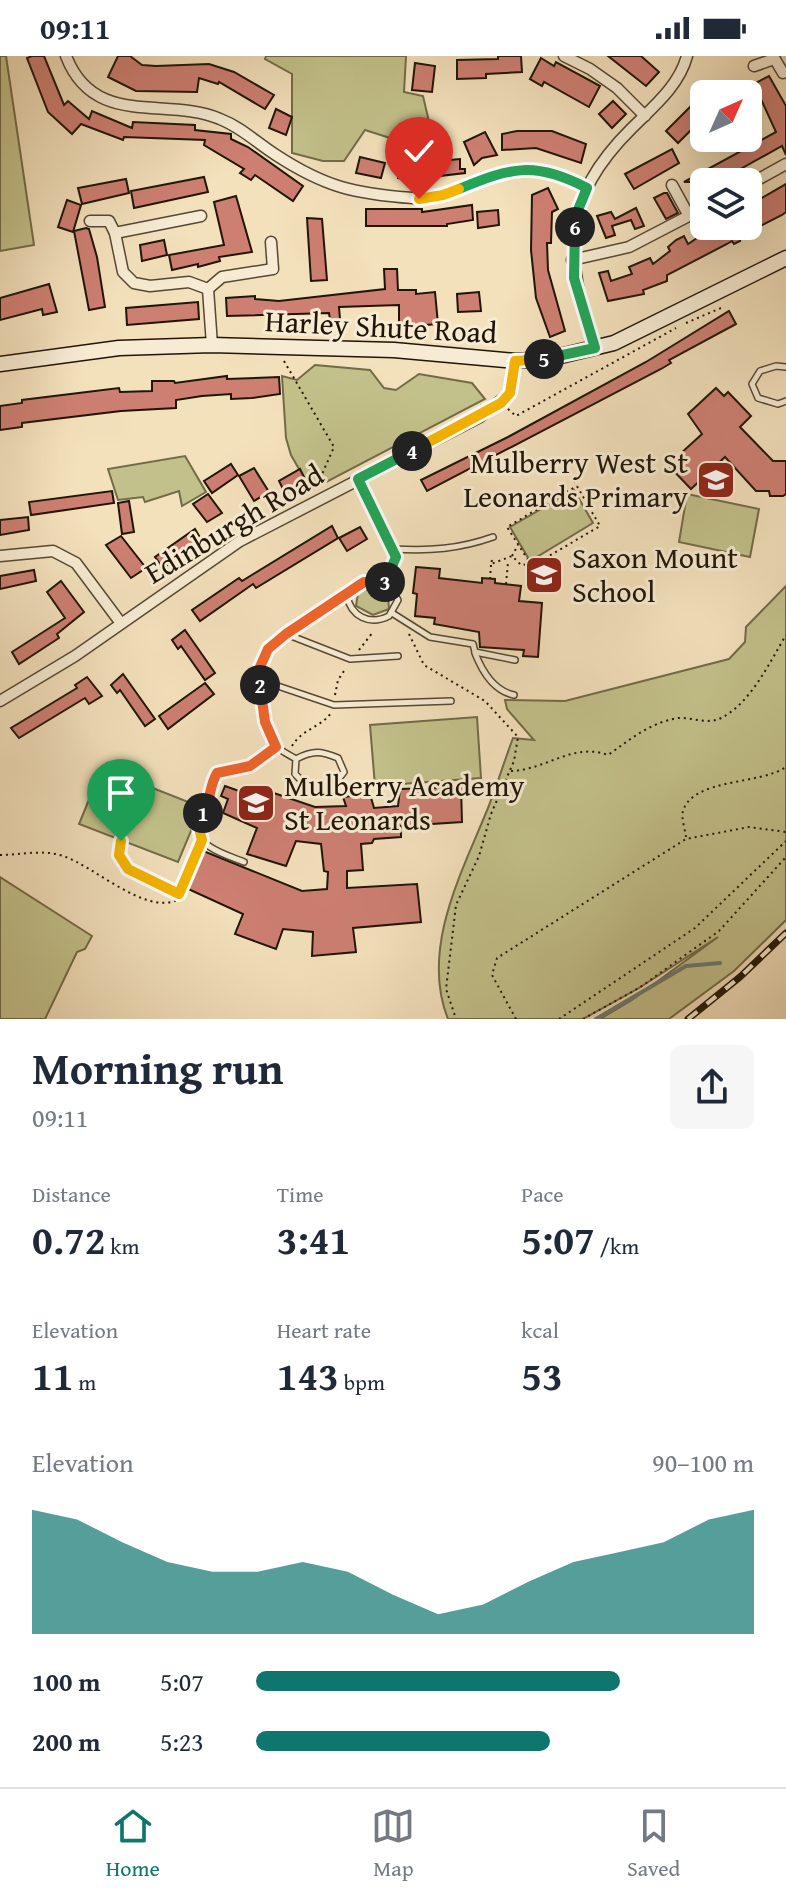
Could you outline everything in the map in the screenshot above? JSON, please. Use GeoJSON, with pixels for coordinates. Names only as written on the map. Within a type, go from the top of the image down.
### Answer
{"type":"FeatureCollection","features":[{"type":"Feature","properties":{"kind":"main road","name":"Harley Shute Road"},"geometry":{"type":"LineString","coordinates":[[0,364],[119,348],[212,345],[394,350],[515,361],[548,359],[595,348],[651,327],[786,258]]}},
{"type":"Feature","properties":{"kind":"street"},"geometry":{"type":"LineString","coordinates":[[66,56],[71,69],[92,92],[117,105],[148,110],[191,110],[218,118],[239,128],[308,175],[333,187],[419,199],[443,195],[510,169],[531,168],[587,188]]}},
{"type":"Feature","properties":{"kind":"street"},"geometry":{"type":"LineString","coordinates":[[564,56],[617,88],[645,116]]}},
{"type":"Feature","properties":{"kind":"street"},"geometry":{"type":"LineString","coordinates":[[595,348],[582,308],[572,260],[578,210],[587,188],[616,146],[677,80],[687,56]]}},
{"type":"Feature","properties":{"kind":"street"},"geometry":{"type":"LineString","coordinates":[[754,66],[774,57],[783,73]]}},
{"type":"Feature","properties":{"kind":"street"},"geometry":{"type":"LineString","coordinates":[[762,177],[786,164]]}},
{"type":"Feature","properties":{"kind":"street"},"geometry":{"type":"LineString","coordinates":[[572,260],[629,247],[689,216],[672,185]]}},
{"type":"Feature","properties":{"kind":"street"},"geometry":{"type":"LineString","coordinates":[[115,233],[201,216]]}},
{"type":"Feature","properties":{"kind":"street"},"geometry":{"type":"LineString","coordinates":[[90,221],[109,221],[115,233],[123,272],[134,283],[150,286],[189,282],[208,289]]}},
{"type":"Feature","properties":{"kind":"street"},"geometry":{"type":"LineString","coordinates":[[208,289],[222,277],[273,269],[271,242]]}},
{"type":"Feature","properties":{"kind":"street"},"geometry":{"type":"LineString","coordinates":[[208,289],[212,345]]}},
{"type":"Feature","properties":{"kind":"street"},"geometry":{"type":"LineString","coordinates":[[501,403],[510,393],[515,361]]}},
{"type":"Feature","properties":{"kind":"street","name":"Edinburgh Road"},"geometry":{"type":"LineString","coordinates":[[0,701],[75,656],[240,541],[480,417],[501,403]]}},
{"type":"Feature","properties":{"kind":"street"},"geometry":{"type":"LineString","coordinates":[[0,556],[53,551],[76,563],[120,622]]}},
{"type":"Feature","properties":{"kind":"lane"},"geometry":{"type":"LineString","coordinates":[[786,367],[760,371],[752,384],[758,398],[778,404],[786,401]]}},
{"type":"Feature","properties":{"kind":"lane"},"geometry":{"type":"LineString","coordinates":[[358,479],[394,549],[396,557],[387,582]]}},
{"type":"Feature","properties":{"kind":"lane"},"geometry":{"type":"LineString","coordinates":[[394,549],[442,550],[465,547],[493,537]]}},
{"type":"Feature","properties":{"kind":"lane"},"geometry":{"type":"LineString","coordinates":[[296,759],[276,747],[265,722],[259,698],[260,667],[268,649],[364,582],[387,582]]}},
{"type":"Feature","properties":{"kind":"lane"},"geometry":{"type":"LineString","coordinates":[[347,596],[350,609],[360,617],[384,619],[392,613],[398,600],[387,582]]}},
{"type":"Feature","properties":{"kind":"lane"},"geometry":{"type":"LineString","coordinates":[[392,613],[430,637],[473,644],[493,683],[514,695]]}},
{"type":"Feature","properties":{"kind":"lane"},"geometry":{"type":"LineString","coordinates":[[286,634],[350,659],[398,656]]}},
{"type":"Feature","properties":{"kind":"lane"},"geometry":{"type":"LineString","coordinates":[[475,652],[515,660]]}},
{"type":"Feature","properties":{"kind":"lane"},"geometry":{"type":"LineString","coordinates":[[260,680],[334,705],[451,701]]}},
{"type":"Feature","properties":{"kind":"lane"},"geometry":{"type":"LineString","coordinates":[[244,862],[202,840],[198,824],[208,806],[210,783],[217,773],[250,766],[276,747]]}},
{"type":"Feature","properties":{"kind":"lane"},"geometry":{"type":"LineString","coordinates":[[321,751],[338,758],[344,772],[334,786],[323,791],[306,786],[295,774],[296,759],[321,751]]}},
{"type":"Feature","properties":{"kind":"path"},"geometry":{"type":"LineString","coordinates":[[501,403],[516,416],[681,325],[721,308]]}},
{"type":"Feature","properties":{"kind":"path"},"geometry":{"type":"LineString","coordinates":[[283,348],[287,372],[334,447],[319,481],[325,495]]}},
{"type":"Feature","properties":{"kind":"path"},"geometry":{"type":"LineString","coordinates":[[512,556],[521,565],[532,566],[600,526],[574,481]]}},
{"type":"Feature","properties":{"kind":"path"},"geometry":{"type":"LineString","coordinates":[[531,564],[507,527],[577,486]]}},
{"type":"Feature","properties":{"kind":"path"},"geometry":{"type":"LineString","coordinates":[[490,579],[491,562],[512,556],[518,544]]}},
{"type":"Feature","properties":{"kind":"path"},"geometry":{"type":"LineString","coordinates":[[506,584],[507,559]]}},
{"type":"Feature","properties":{"kind":"path"},"geometry":{"type":"LineString","coordinates":[[404,621],[424,665],[485,701],[518,737],[510,771],[491,814],[479,856],[456,905],[446,989],[456,1019]]}},
{"type":"Feature","properties":{"kind":"path"},"geometry":{"type":"LineString","coordinates":[[510,771],[524,771],[565,755],[592,749],[608,755],[635,732],[680,718],[699,721],[720,719],[741,702],[786,635]]}},
{"type":"Feature","properties":{"kind":"path"},"geometry":{"type":"LineString","coordinates":[[686,839],[682,813],[690,800],[713,787],[773,776],[786,767]]}},
{"type":"Feature","properties":{"kind":"path"},"geometry":{"type":"LineString","coordinates":[[516,1019],[492,975],[497,958],[686,839],[749,827],[786,832]]}},
{"type":"Feature","properties":{"kind":"path"},"geometry":{"type":"LineString","coordinates":[[0,855],[48,852],[64,856],[143,899],[170,903],[177,900],[202,840]]}},
{"type":"Feature","properties":{"kind":"path"},"geometry":{"type":"LineString","coordinates":[[121,841],[119,855],[128,869],[179,894]]}},
{"type":"Feature","properties":{"kind":"path"},"geometry":{"type":"LineString","coordinates":[[559,1019],[695,928],[786,841]]}},
{"type":"Feature","properties":{"kind":"path"},"geometry":{"type":"LineString","coordinates":[[583,1019],[639,988],[719,931],[786,857]]}},
{"type":"Feature","properties":{"kind":"shaded area"},"geometry":{"type":"Polygon","coordinates":[[[0,56],[6,56],[34,245],[0,251],[0,56]]]}},
{"type":"Feature","properties":{"kind":"shaded area"},"geometry":{"type":"Polygon","coordinates":[[[266,56],[406,56],[404,92],[423,96],[430,126],[412,145],[365,130],[344,161],[323,161],[292,153],[292,74],[265,59],[266,56]]]}},
{"type":"Feature","properties":{"kind":"shaded area"},"geometry":{"type":"Polygon","coordinates":[[[315,365],[370,370],[384,388],[396,390],[419,374],[472,383],[485,399],[311,490],[291,455],[286,438],[282,376],[297,380],[315,365]]]}},
{"type":"Feature","properties":{"kind":"shaded area"},"geometry":{"type":"Polygon","coordinates":[[[185,456],[206,492],[182,506],[179,491],[145,502],[143,497],[118,500],[108,469],[185,456]]]}},
{"type":"Feature","properties":{"kind":"shaded area"},"geometry":{"type":"Polygon","coordinates":[[[574,490],[593,523],[530,561],[510,527],[574,490]]]}},
{"type":"Feature","properties":{"kind":"shaded area"},"geometry":{"type":"Polygon","coordinates":[[[687,494],[759,509],[750,557],[679,542],[687,494]]]}},
{"type":"Feature","properties":{"kind":"shaded area"},"geometry":{"type":"Polygon","coordinates":[[[786,586],[786,920],[734,971],[669,1019],[600,1019],[632,1000],[718,937],[639,988],[583,1019],[448,1019],[439,966],[441,938],[448,911],[513,738],[534,740],[507,709],[505,700],[565,701],[729,659],[745,642],[746,627],[786,586]]]}},
{"type":"Feature","properties":{"kind":"shaded area"},"geometry":{"type":"Polygon","coordinates":[[[370,588],[383,590],[388,596],[389,609],[373,615],[356,606],[358,593],[370,588]]]}},
{"type":"Feature","properties":{"kind":"shaded area"},"geometry":{"type":"Polygon","coordinates":[[[477,717],[481,778],[375,786],[370,725],[477,717]]]}},
{"type":"Feature","properties":{"kind":"shaded area"},"geometry":{"type":"Polygon","coordinates":[[[102,768],[201,807],[178,862],[79,824],[102,768]]]}},
{"type":"Feature","properties":{"kind":"shaded area"},"geometry":{"type":"Polygon","coordinates":[[[0,877],[92,936],[85,949],[77,952],[45,1019],[0,1019],[0,877]]]}},
{"type":"Feature","properties":{"kind":"building"},"geometry":{"type":"Polygon","coordinates":[[[44,56],[64,105],[68,101],[89,119],[92,111],[132,128],[133,122],[195,125],[195,130],[231,134],[231,139],[248,147],[303,186],[293,201],[255,175],[251,180],[240,173],[244,169],[204,145],[205,140],[124,137],[123,140],[81,124],[72,134],[48,112],[27,58],[44,56]]]}},
{"type":"Feature","properties":{"kind":"building"},"geometry":{"type":"Polygon","coordinates":[[[118,56],[130,56],[142,65],[209,64],[234,72],[274,95],[265,109],[219,82],[199,78],[197,92],[136,91],[108,77],[118,56]]]}},
{"type":"Feature","properties":{"kind":"building"},"geometry":{"type":"Polygon","coordinates":[[[498,56],[521,56],[522,72],[457,79],[457,60],[498,59],[498,56]]]}},
{"type":"Feature","properties":{"kind":"building"},"geometry":{"type":"Polygon","coordinates":[[[608,56],[641,56],[659,72],[646,86],[608,56]]]}},
{"type":"Feature","properties":{"kind":"building"},"geometry":{"type":"Polygon","coordinates":[[[541,58],[554,66],[556,62],[600,86],[589,107],[544,82],[542,86],[530,79],[541,58]]]}},
{"type":"Feature","properties":{"kind":"building"},"geometry":{"type":"Polygon","coordinates":[[[415,63],[435,66],[432,92],[412,90],[415,63]]]}},
{"type":"Feature","properties":{"kind":"building"},"geometry":{"type":"Polygon","coordinates":[[[769,76],[786,106],[786,155],[782,146],[742,168],[710,168],[739,152],[762,152],[762,140],[776,132],[762,101],[762,80],[769,76]]]}},
{"type":"Feature","properties":{"kind":"building"},"geometry":{"type":"Polygon","coordinates":[[[613,101],[626,114],[612,128],[599,114],[613,101]]]}},
{"type":"Feature","properties":{"kind":"building"},"geometry":{"type":"Polygon","coordinates":[[[690,107],[690,131],[678,143],[666,131],[690,107]]]}},
{"type":"Feature","properties":{"kind":"building"},"geometry":{"type":"Polygon","coordinates":[[[276,109],[292,117],[286,135],[269,128],[276,109]]]}},
{"type":"Feature","properties":{"kind":"building"},"geometry":{"type":"Polygon","coordinates":[[[552,131],[586,144],[581,163],[536,148],[502,150],[502,134],[552,131]]]}},
{"type":"Feature","properties":{"kind":"building"},"geometry":{"type":"Polygon","coordinates":[[[485,132],[497,155],[482,158],[474,165],[464,142],[485,132]]]}},
{"type":"Feature","properties":{"kind":"building"},"geometry":{"type":"Polygon","coordinates":[[[672,149],[679,163],[634,189],[625,174],[672,149]]]}},
{"type":"Feature","properties":{"kind":"building"},"geometry":{"type":"Polygon","coordinates":[[[360,157],[385,163],[381,178],[356,173],[360,157]]]}},
{"type":"Feature","properties":{"kind":"building"},"geometry":{"type":"Polygon","coordinates":[[[460,159],[460,169],[465,169],[465,173],[423,178],[423,181],[398,178],[398,162],[438,167],[438,161],[460,159]]]}},
{"type":"Feature","properties":{"kind":"building"},"geometry":{"type":"Polygon","coordinates":[[[204,177],[208,192],[134,208],[131,191],[204,177]]]}},
{"type":"Feature","properties":{"kind":"building"},"geometry":{"type":"Polygon","coordinates":[[[126,179],[129,193],[82,204],[78,188],[126,179]]]}},
{"type":"Feature","properties":{"kind":"building"},"geometry":{"type":"Polygon","coordinates":[[[786,184],[786,212],[762,225],[762,198],[786,184]]]}},
{"type":"Feature","properties":{"kind":"building"},"geometry":{"type":"Polygon","coordinates":[[[548,188],[558,209],[552,212],[551,243],[547,243],[548,270],[565,331],[550,337],[536,298],[531,250],[532,195],[548,188]]]}},
{"type":"Feature","properties":{"kind":"building"},"geometry":{"type":"Polygon","coordinates":[[[667,193],[678,213],[666,219],[654,198],[667,193]]]}},
{"type":"Feature","properties":{"kind":"building"},"geometry":{"type":"Polygon","coordinates":[[[236,196],[252,252],[219,257],[220,261],[198,267],[198,264],[172,270],[169,255],[224,245],[214,202],[236,196]]]}},
{"type":"Feature","properties":{"kind":"building"},"geometry":{"type":"Polygon","coordinates":[[[67,200],[81,205],[73,232],[58,227],[67,200]]]}},
{"type":"Feature","properties":{"kind":"building"},"geometry":{"type":"Polygon","coordinates":[[[472,205],[473,220],[447,226],[366,226],[366,209],[422,209],[422,212],[472,205]]]}},
{"type":"Feature","properties":{"kind":"building"},"geometry":{"type":"Polygon","coordinates":[[[636,208],[644,226],[635,229],[631,220],[612,226],[615,235],[606,238],[597,216],[611,212],[615,219],[636,208]]]}},
{"type":"Feature","properties":{"kind":"building"},"geometry":{"type":"Polygon","coordinates":[[[498,210],[499,225],[478,228],[477,212],[498,210]]]}},
{"type":"Feature","properties":{"kind":"building"},"geometry":{"type":"Polygon","coordinates":[[[307,218],[322,219],[327,280],[311,281],[307,218]]]}},
{"type":"Feature","properties":{"kind":"building"},"geometry":{"type":"Polygon","coordinates":[[[89,229],[97,257],[105,307],[89,310],[74,231],[89,229]]]}},
{"type":"Feature","properties":{"kind":"building"},"geometry":{"type":"Polygon","coordinates":[[[684,236],[688,244],[694,240],[740,240],[734,244],[732,241],[667,275],[667,281],[643,290],[644,294],[608,301],[599,273],[608,271],[611,281],[632,274],[629,267],[650,258],[653,264],[670,251],[668,247],[684,236]]]}},
{"type":"Feature","properties":{"kind":"building"},"geometry":{"type":"Polygon","coordinates":[[[164,240],[167,255],[142,261],[140,245],[164,240]]]}},
{"type":"Feature","properties":{"kind":"building"},"geometry":{"type":"Polygon","coordinates":[[[384,269],[397,269],[398,290],[416,290],[416,294],[435,292],[438,324],[399,327],[399,305],[339,307],[340,319],[330,320],[329,313],[227,316],[226,298],[255,296],[255,299],[279,301],[385,289],[384,269]]]}},
{"type":"Feature","properties":{"kind":"building"},"geometry":{"type":"Polygon","coordinates":[[[49,284],[57,312],[43,315],[42,309],[0,320],[0,298],[49,284]]]}},
{"type":"Feature","properties":{"kind":"building"},"geometry":{"type":"Polygon","coordinates":[[[479,292],[481,311],[458,312],[457,294],[479,292]]]}},
{"type":"Feature","properties":{"kind":"building"},"geometry":{"type":"Polygon","coordinates":[[[198,302],[199,319],[127,325],[126,308],[198,302]]]}},
{"type":"Feature","properties":{"kind":"building"},"geometry":{"type":"Polygon","coordinates":[[[729,311],[736,324],[669,360],[671,363],[661,369],[427,491],[421,480],[646,362],[729,311]]]}},
{"type":"Feature","properties":{"kind":"building"},"geometry":{"type":"Polygon","coordinates":[[[227,376],[227,379],[279,377],[280,394],[231,399],[231,394],[202,396],[176,400],[176,408],[22,423],[22,427],[0,430],[0,406],[22,403],[22,400],[119,388],[120,392],[152,391],[152,381],[175,383],[227,376]]]}},
{"type":"Feature","properties":{"kind":"building"},"geometry":{"type":"Polygon","coordinates":[[[716,388],[724,396],[728,392],[751,416],[740,427],[773,461],[786,461],[786,494],[783,496],[756,491],[725,457],[691,489],[668,465],[702,434],[688,414],[716,388]]]}},
{"type":"Feature","properties":{"kind":"building"},"geometry":{"type":"Polygon","coordinates":[[[231,464],[238,475],[212,493],[204,481],[231,464]]]}},
{"type":"Feature","properties":{"kind":"building"},"geometry":{"type":"Polygon","coordinates":[[[254,468],[269,492],[254,501],[239,476],[254,468]]]}},
{"type":"Feature","properties":{"kind":"building"},"geometry":{"type":"Polygon","coordinates":[[[300,469],[306,481],[285,493],[279,481],[300,469]]]}},
{"type":"Feature","properties":{"kind":"building"},"geometry":{"type":"Polygon","coordinates":[[[112,491],[114,503],[31,515],[29,502],[112,491]]]}},
{"type":"Feature","properties":{"kind":"building"},"geometry":{"type":"Polygon","coordinates":[[[208,494],[222,513],[207,522],[193,504],[208,494]]]}},
{"type":"Feature","properties":{"kind":"building"},"geometry":{"type":"Polygon","coordinates":[[[129,501],[134,532],[122,534],[118,503],[129,501]]]}},
{"type":"Feature","properties":{"kind":"building"},"geometry":{"type":"Polygon","coordinates":[[[28,517],[29,530],[0,535],[0,520],[28,517]]]}},
{"type":"Feature","properties":{"kind":"building"},"geometry":{"type":"Polygon","coordinates":[[[332,526],[338,538],[256,588],[253,584],[200,621],[192,610],[239,578],[242,581],[332,526]]]}},
{"type":"Feature","properties":{"kind":"building"},"geometry":{"type":"Polygon","coordinates":[[[360,527],[367,539],[347,551],[339,538],[360,527]]]}},
{"type":"Feature","properties":{"kind":"building"},"geometry":{"type":"Polygon","coordinates":[[[195,529],[202,541],[163,568],[155,557],[195,529]]]}},
{"type":"Feature","properties":{"kind":"building"},"geometry":{"type":"Polygon","coordinates":[[[121,536],[146,568],[131,578],[106,545],[121,536]]]}},
{"type":"Feature","properties":{"kind":"building"},"geometry":{"type":"Polygon","coordinates":[[[416,567],[440,569],[439,578],[482,583],[482,578],[495,579],[495,583],[521,586],[519,601],[542,603],[538,657],[523,656],[524,650],[480,647],[479,632],[434,624],[435,618],[415,616],[417,594],[413,593],[416,567]]]}},
{"type":"Feature","properties":{"kind":"building"},"geometry":{"type":"Polygon","coordinates":[[[34,570],[36,581],[0,589],[0,576],[34,570]]]}},
{"type":"Feature","properties":{"kind":"building"},"geometry":{"type":"Polygon","coordinates":[[[61,581],[84,612],[57,634],[59,638],[19,664],[12,652],[65,618],[47,592],[61,581]]]}},
{"type":"Feature","properties":{"kind":"building"},"geometry":{"type":"Polygon","coordinates":[[[185,630],[215,673],[205,680],[181,646],[178,649],[172,640],[185,630]]]}},
{"type":"Feature","properties":{"kind":"building"},"geometry":{"type":"Polygon","coordinates":[[[123,674],[155,719],[145,726],[120,690],[117,693],[111,685],[123,674]]]}},
{"type":"Feature","properties":{"kind":"building"},"geometry":{"type":"Polygon","coordinates":[[[87,677],[102,696],[89,704],[85,698],[19,738],[11,728],[77,688],[75,685],[87,677]]]}},
{"type":"Feature","properties":{"kind":"building"},"geometry":{"type":"Polygon","coordinates":[[[205,683],[214,694],[168,729],[159,716],[205,683]]]}},
{"type":"Feature","properties":{"kind":"building"},"geometry":{"type":"Polygon","coordinates":[[[225,786],[250,795],[253,788],[262,789],[315,807],[346,806],[343,797],[370,794],[374,808],[398,806],[400,789],[461,787],[462,822],[401,826],[401,837],[374,839],[372,843],[361,844],[363,870],[347,871],[347,888],[417,884],[421,922],[353,928],[356,952],[312,956],[313,932],[283,929],[276,949],[235,934],[243,914],[186,888],[201,850],[302,891],[327,889],[328,872],[324,871],[321,844],[296,841],[286,866],[247,854],[257,828],[223,813],[228,799],[221,796],[225,786]]]}},
{"type":"Feature","properties":{"kind":"waterway"},"geometry":{"type":"LineString","coordinates":[[596,1019],[686,966],[720,963]]}},
{"type":"Feature","properties":{"kind":"railway"},"geometry":{"type":"LineString","coordinates":[[688,1019],[740,977],[786,933]]}},
{"type":"Feature","properties":{"kind":"place","name":"Mulberry West St Leonards Primary"},"geometry":{"type":"Point","coordinates":[716,480]}},
{"type":"Feature","properties":{"kind":"place","name":"Saxon Mount School"},"geometry":{"type":"Point","coordinates":[544,575]}},
{"type":"Feature","properties":{"kind":"place","name":"Mulberry Academy St Leonards"},"geometry":{"type":"Point","coordinates":[256,803]}},
{"type":"Feature","properties":{"kind":"route"},"geometry":{"type":"LineString","coordinates":[[121,841],[119,855],[128,869],[179,894],[202,840],[198,824],[208,806],[210,783],[217,773],[250,766],[276,747],[259,698],[260,667],[268,649],[364,582],[387,582],[396,557],[393,546],[358,479],[480,417],[501,403],[510,393],[515,361],[567,356],[595,348],[574,278],[572,260],[578,210],[587,188],[531,168],[510,169],[443,195],[419,199]]}}]}
